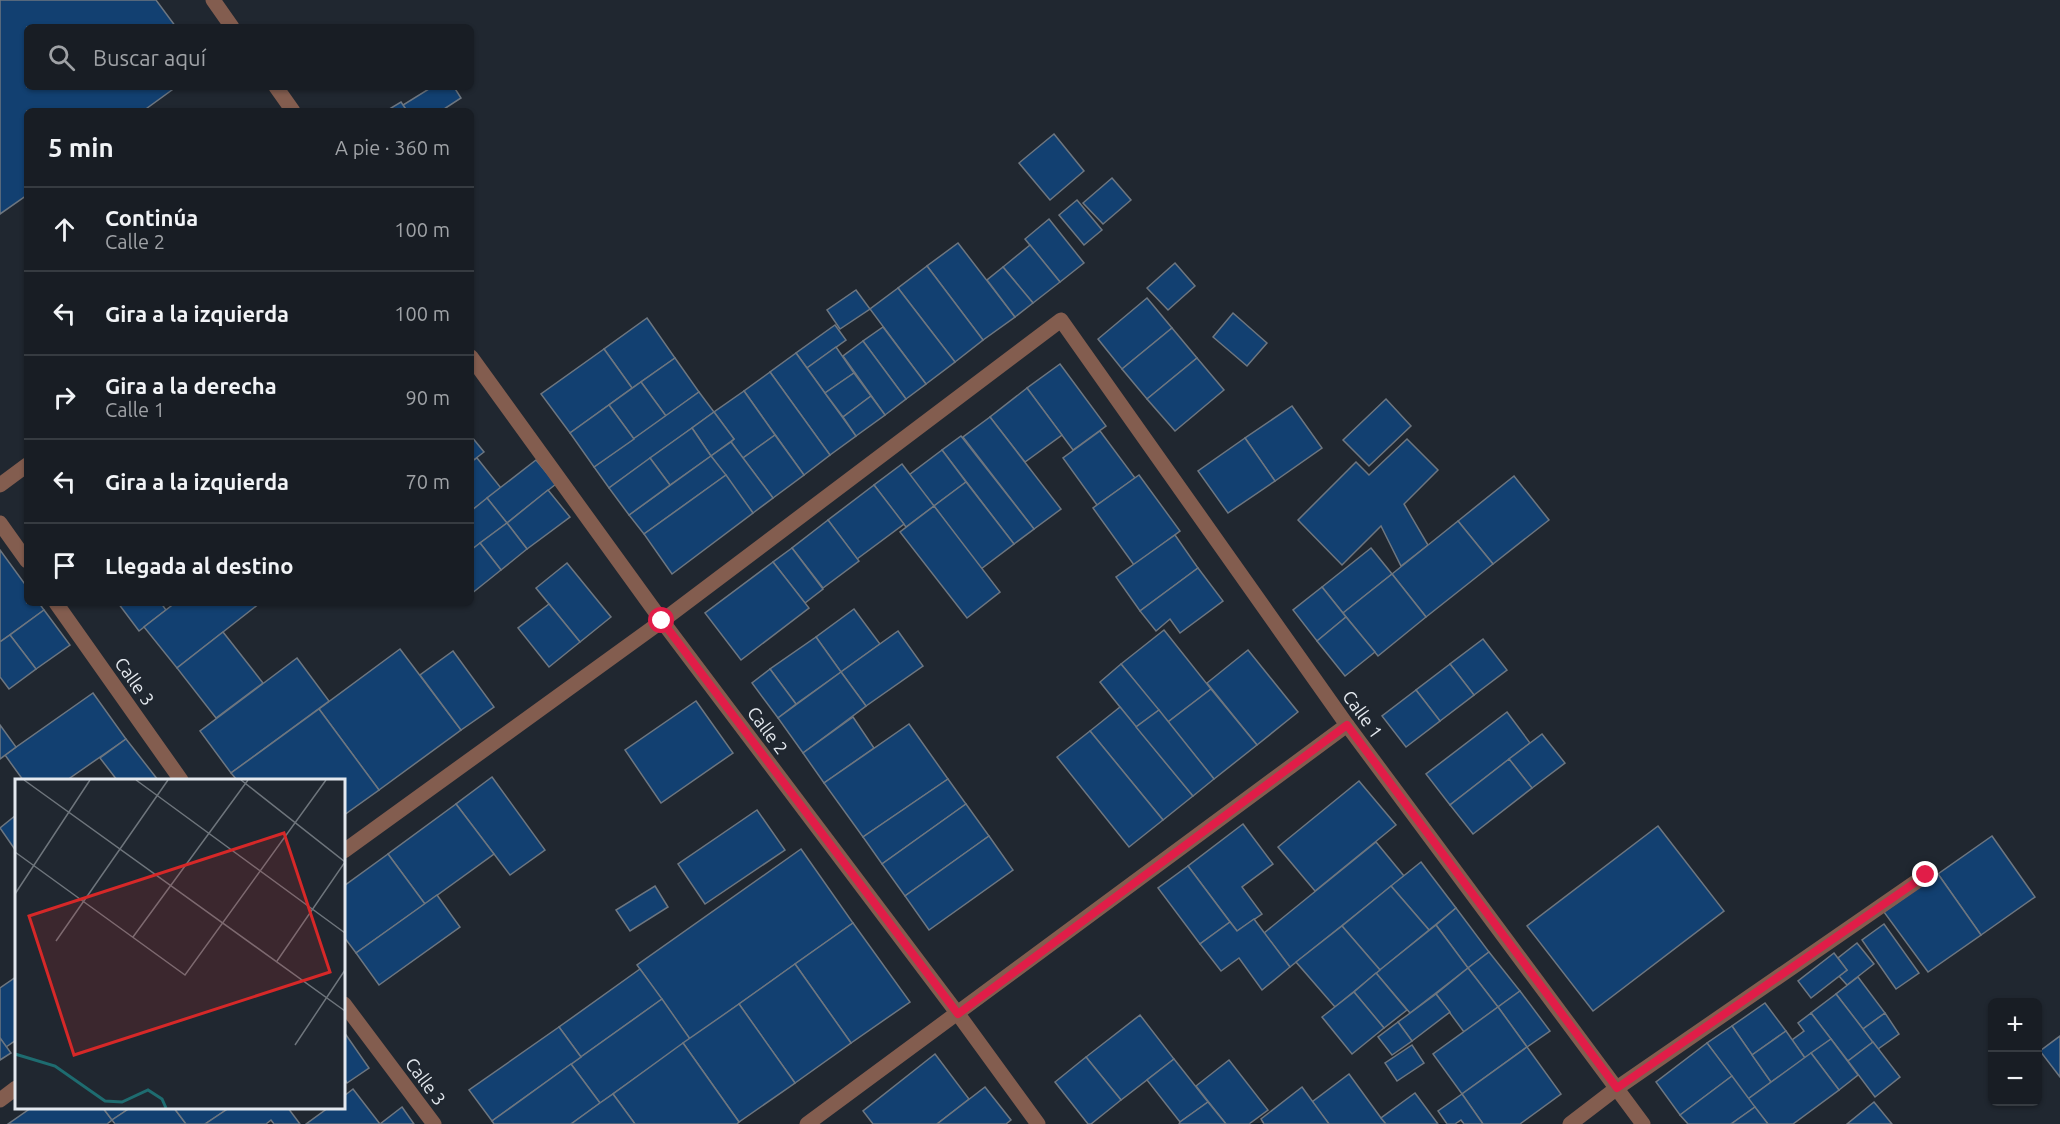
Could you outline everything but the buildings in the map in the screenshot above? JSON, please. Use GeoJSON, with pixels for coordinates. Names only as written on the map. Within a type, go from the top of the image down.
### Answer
{"type":"FeatureCollection","features":[{"type":"Feature","properties":{"kind":"street"},"geometry":{"type":"LineString","coordinates":[[213,0],[230,24]]}},
{"type":"Feature","properties":{"kind":"street"},"geometry":{"type":"LineString","coordinates":[[278,90],[291,108]]}},
{"type":"Feature","properties":{"kind":"street","name":"Calle 1"},"geometry":{"type":"LineString","coordinates":[[662,621],[1061,320],[1347,725],[1643,1124]]}},
{"type":"Feature","properties":{"kind":"street","name":"Calle 2"},"geometry":{"type":"LineString","coordinates":[[474,361],[662,621],[1038,1124]]}},
{"type":"Feature","properties":{"kind":"street"},"geometry":{"type":"LineString","coordinates":[[0,485],[24,467]]}},
{"type":"Feature","properties":{"kind":"street"},"geometry":{"type":"LineString","coordinates":[[0,523],[24,557]]}},
{"type":"Feature","properties":{"kind":"street","name":"Calle 3"},"geometry":{"type":"LineString","coordinates":[[58,606],[180,779]]}},
{"type":"Feature","properties":{"kind":"street"},"geometry":{"type":"LineString","coordinates":[[345,849],[662,621]]}},
{"type":"Feature","properties":{"kind":"street"},"geometry":{"type":"LineString","coordinates":[[807,1124],[1347,725]]}},
{"type":"Feature","properties":{"kind":"street"},"geometry":{"type":"LineString","coordinates":[[1570,1124],[1617,1088],[1926,875]]}},
{"type":"Feature","properties":{"kind":"street","name":"Calle 3"},"geometry":{"type":"LineString","coordinates":[[345,1005],[434,1124]]}},
{"type":"Feature","properties":{"kind":"street"},"geometry":{"type":"LineString","coordinates":[[0,1100],[15,1089]]}},
{"type":"Feature","properties":{"kind":"route"},"geometry":{"type":"LineString","coordinates":[[662,621],[958,1014],[1347,725],[1617,1088],[1926,875]]}}]}
